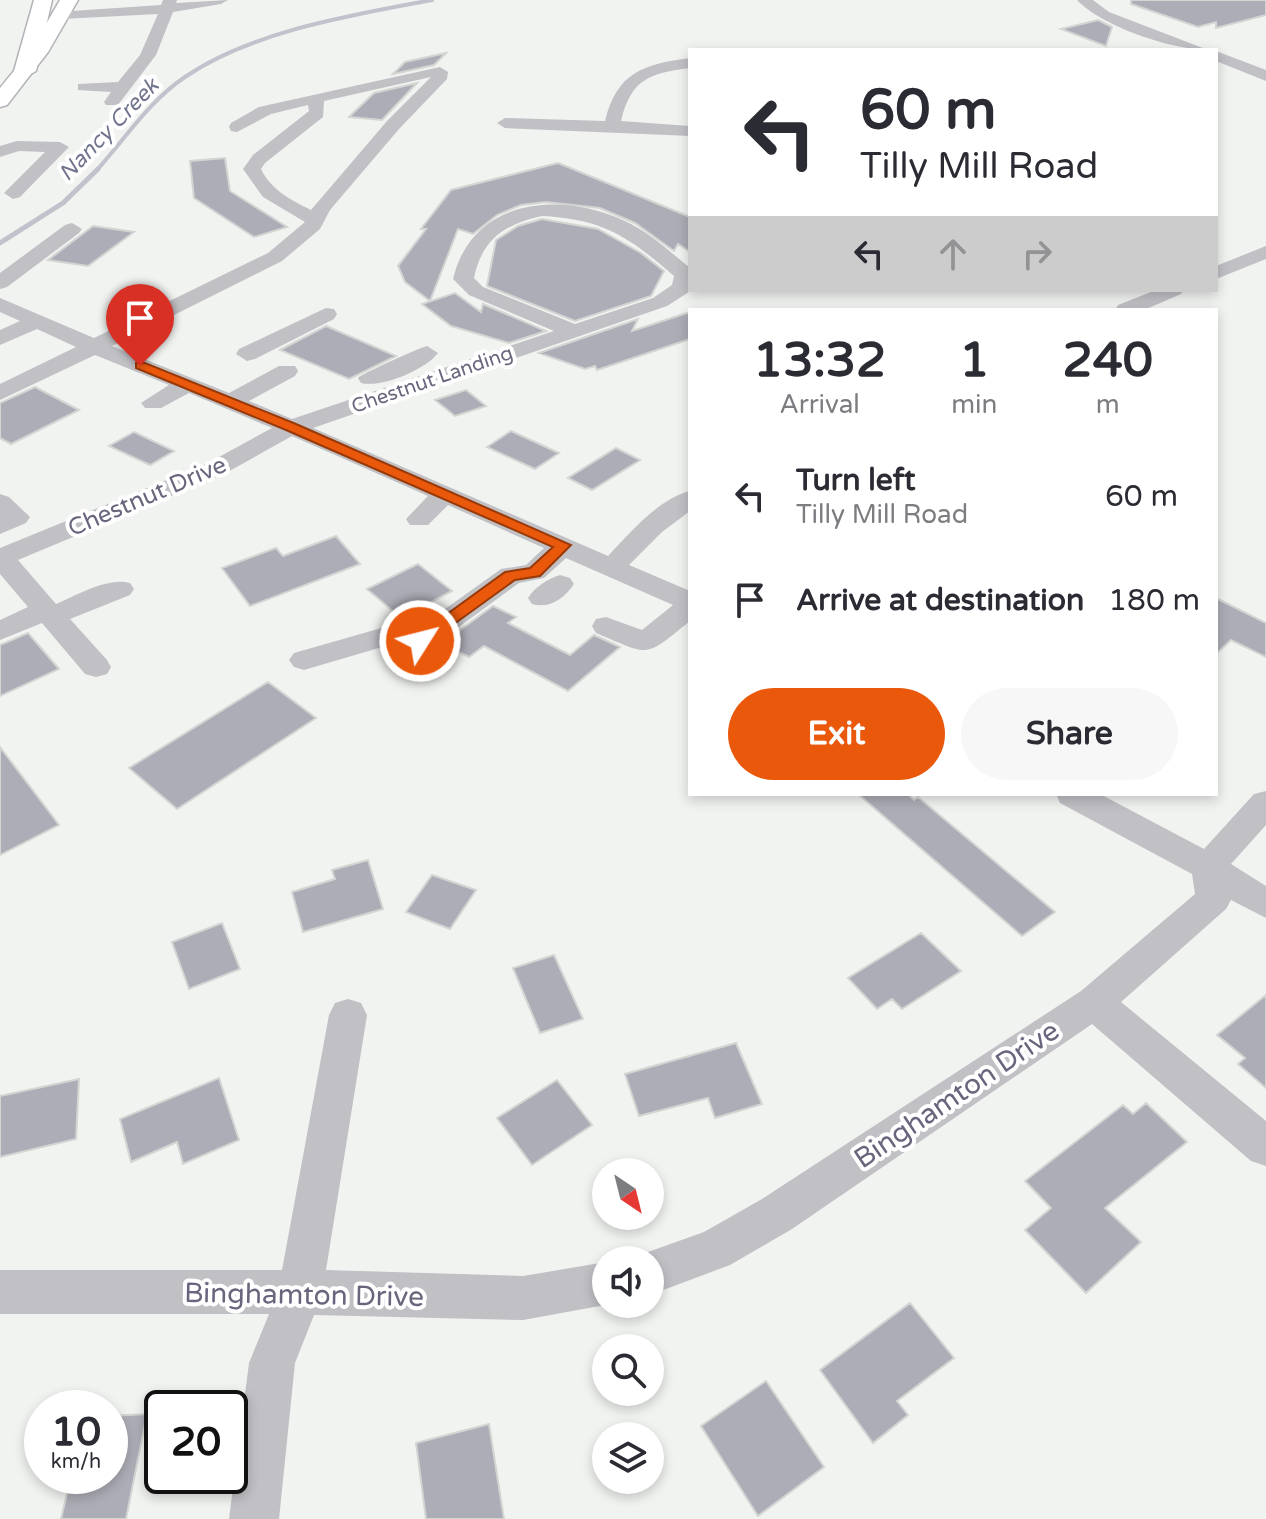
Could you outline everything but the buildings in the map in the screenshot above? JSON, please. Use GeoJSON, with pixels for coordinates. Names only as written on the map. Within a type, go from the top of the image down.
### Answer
{"type":"FeatureCollection","features":[{"type":"Feature","properties":{"kind":"highway"},"geometry":{"type":"LineString","coordinates":[[25,71],[43,0]]}},
{"type":"Feature","properties":{"kind":"main road"},"geometry":{"type":"LineString","coordinates":[[0,101],[25,71],[66,7]]}},
{"type":"Feature","properties":{"kind":"street"},"geometry":{"type":"LineString","coordinates":[[66,7],[221,0]]}},
{"type":"Feature","properties":{"kind":"street"},"geometry":{"type":"LineString","coordinates":[[1084,0],[1104,15],[1195,48]]}},
{"type":"Feature","properties":{"kind":"street"},"geometry":{"type":"LineString","coordinates":[[84,87],[116,94],[149,54],[168,4]]}},
{"type":"Feature","properties":{"kind":"street"},"geometry":{"type":"LineString","coordinates":[[1218,57],[1266,76]]}},
{"type":"Feature","properties":{"kind":"street"},"geometry":{"type":"LineString","coordinates":[[612,126],[622,93],[630,81],[655,68],[688,63]]}},
{"type":"Feature","properties":{"kind":"street"},"geometry":{"type":"LineString","coordinates":[[0,393],[275,257],[315,220],[321,208],[393,125],[441,76],[440,72],[265,110],[237,127]]}},
{"type":"Feature","properties":{"kind":"street"},"geometry":{"type":"LineString","coordinates":[[315,220],[275,198],[257,183],[252,169],[259,159],[317,113],[316,98]]}},
{"type":"Feature","properties":{"kind":"street"},"geometry":{"type":"LineString","coordinates":[[505,123],[688,131]]}},
{"type":"Feature","properties":{"kind":"street"},"geometry":{"type":"LineString","coordinates":[[0,152],[17,146],[60,147],[4,193]]}},
{"type":"Feature","properties":{"kind":"street","name":"Chestnut Landing"},"geometry":{"type":"LineString","coordinates":[[291,427],[660,302],[682,288],[685,274],[628,229],[601,215],[542,210],[512,216],[490,228],[472,248],[463,279],[476,291],[574,331]]}},
{"type":"Feature","properties":{"kind":"street"},"geometry":{"type":"LineString","coordinates":[[0,283],[72,229]]}},
{"type":"Feature","properties":{"kind":"street"},"geometry":{"type":"LineString","coordinates":[[1218,272],[1266,252]]}},
{"type":"Feature","properties":{"kind":"street"},"geometry":{"type":"LineString","coordinates":[[1125,304],[1167,292]]}},
{"type":"Feature","properties":{"kind":"street"},"geometry":{"type":"LineString","coordinates":[[0,304],[93,346],[291,427],[688,603]]}},
{"type":"Feature","properties":{"kind":"street"},"geometry":{"type":"LineString","coordinates":[[247,354],[326,314]]}},
{"type":"Feature","properties":{"kind":"street"},"geometry":{"type":"LineString","coordinates":[[0,338],[37,321]]}},
{"type":"Feature","properties":{"kind":"street"},"geometry":{"type":"LineString","coordinates":[[335,389],[401,368],[427,353]]}},
{"type":"Feature","properties":{"kind":"street"},"geometry":{"type":"LineString","coordinates":[[231,402],[287,371]]}},
{"type":"Feature","properties":{"kind":"street"},"geometry":{"type":"LineString","coordinates":[[153,403],[187,385]]}},
{"type":"Feature","properties":{"kind":"street","name":"Chestnut Drive"},"geometry":{"type":"LineString","coordinates":[[0,558],[217,468],[291,427]]}},
{"type":"Feature","properties":{"kind":"street"},"geometry":{"type":"LineString","coordinates":[[419,519],[445,494]]}},
{"type":"Feature","properties":{"kind":"street"},"geometry":{"type":"LineString","coordinates":[[612,567],[653,526],[688,500]]}},
{"type":"Feature","properties":{"kind":"street"},"geometry":{"type":"LineString","coordinates":[[0,502],[17,517],[0,526]]}},
{"type":"Feature","properties":{"kind":"street"},"geometry":{"type":"LineString","coordinates":[[304,660],[409,637],[511,575],[534,572],[553,541]]}},
{"type":"Feature","properties":{"kind":"street"},"geometry":{"type":"LineString","coordinates":[[0,558],[96,667]]}},
{"type":"Feature","properties":{"kind":"street"},"geometry":{"type":"LineString","coordinates":[[0,631],[120,589]]}},
{"type":"Feature","properties":{"kind":"street"},"geometry":{"type":"LineString","coordinates":[[606,626],[645,642],[688,606]]}},
{"type":"Feature","properties":{"kind":"street"},"geometry":{"type":"LineString","coordinates":[[1076,796],[1208,867],[1266,904]]}},
{"type":"Feature","properties":{"kind":"street"},"geometry":{"type":"LineString","coordinates":[[1208,867],[1266,803]]}},
{"type":"Feature","properties":{"kind":"street","name":"Binghamton Drive"},"geometry":{"type":"LineString","coordinates":[[664,1268],[715,1250],[777,1214],[1094,1002],[1214,899],[1208,867]]}},
{"type":"Feature","properties":{"kind":"street"},"geometry":{"type":"LineString","coordinates":[[1094,1002],[1266,1147]]}},
{"type":"Feature","properties":{"kind":"street"},"geometry":{"type":"LineString","coordinates":[[254,1519],[272,1363],[300,1292],[348,1015]]}},
{"type":"Feature","properties":{"kind":"street","name":"Binghamton Drive"},"geometry":{"type":"LineString","coordinates":[[0,1292],[300,1292],[523,1298],[592,1286]]}},
{"type":"Feature","properties":{"kind":"waterway","name":"Nancy Creek"},"geometry":{"type":"LineString","coordinates":[[96,171],[160,97],[212,61],[272,36],[304,27],[432,0]]}},
{"type":"Feature","properties":{"kind":"waterway","name":"Nancy Creek"},"geometry":{"type":"LineString","coordinates":[[0,243],[63,203],[96,171]]}},
{"type":"Feature","properties":{"kind":"route"},"geometry":{"type":"LineString","coordinates":[[140,366],[291,427],[564,545],[534,572],[511,575],[420,641]]}}]}
